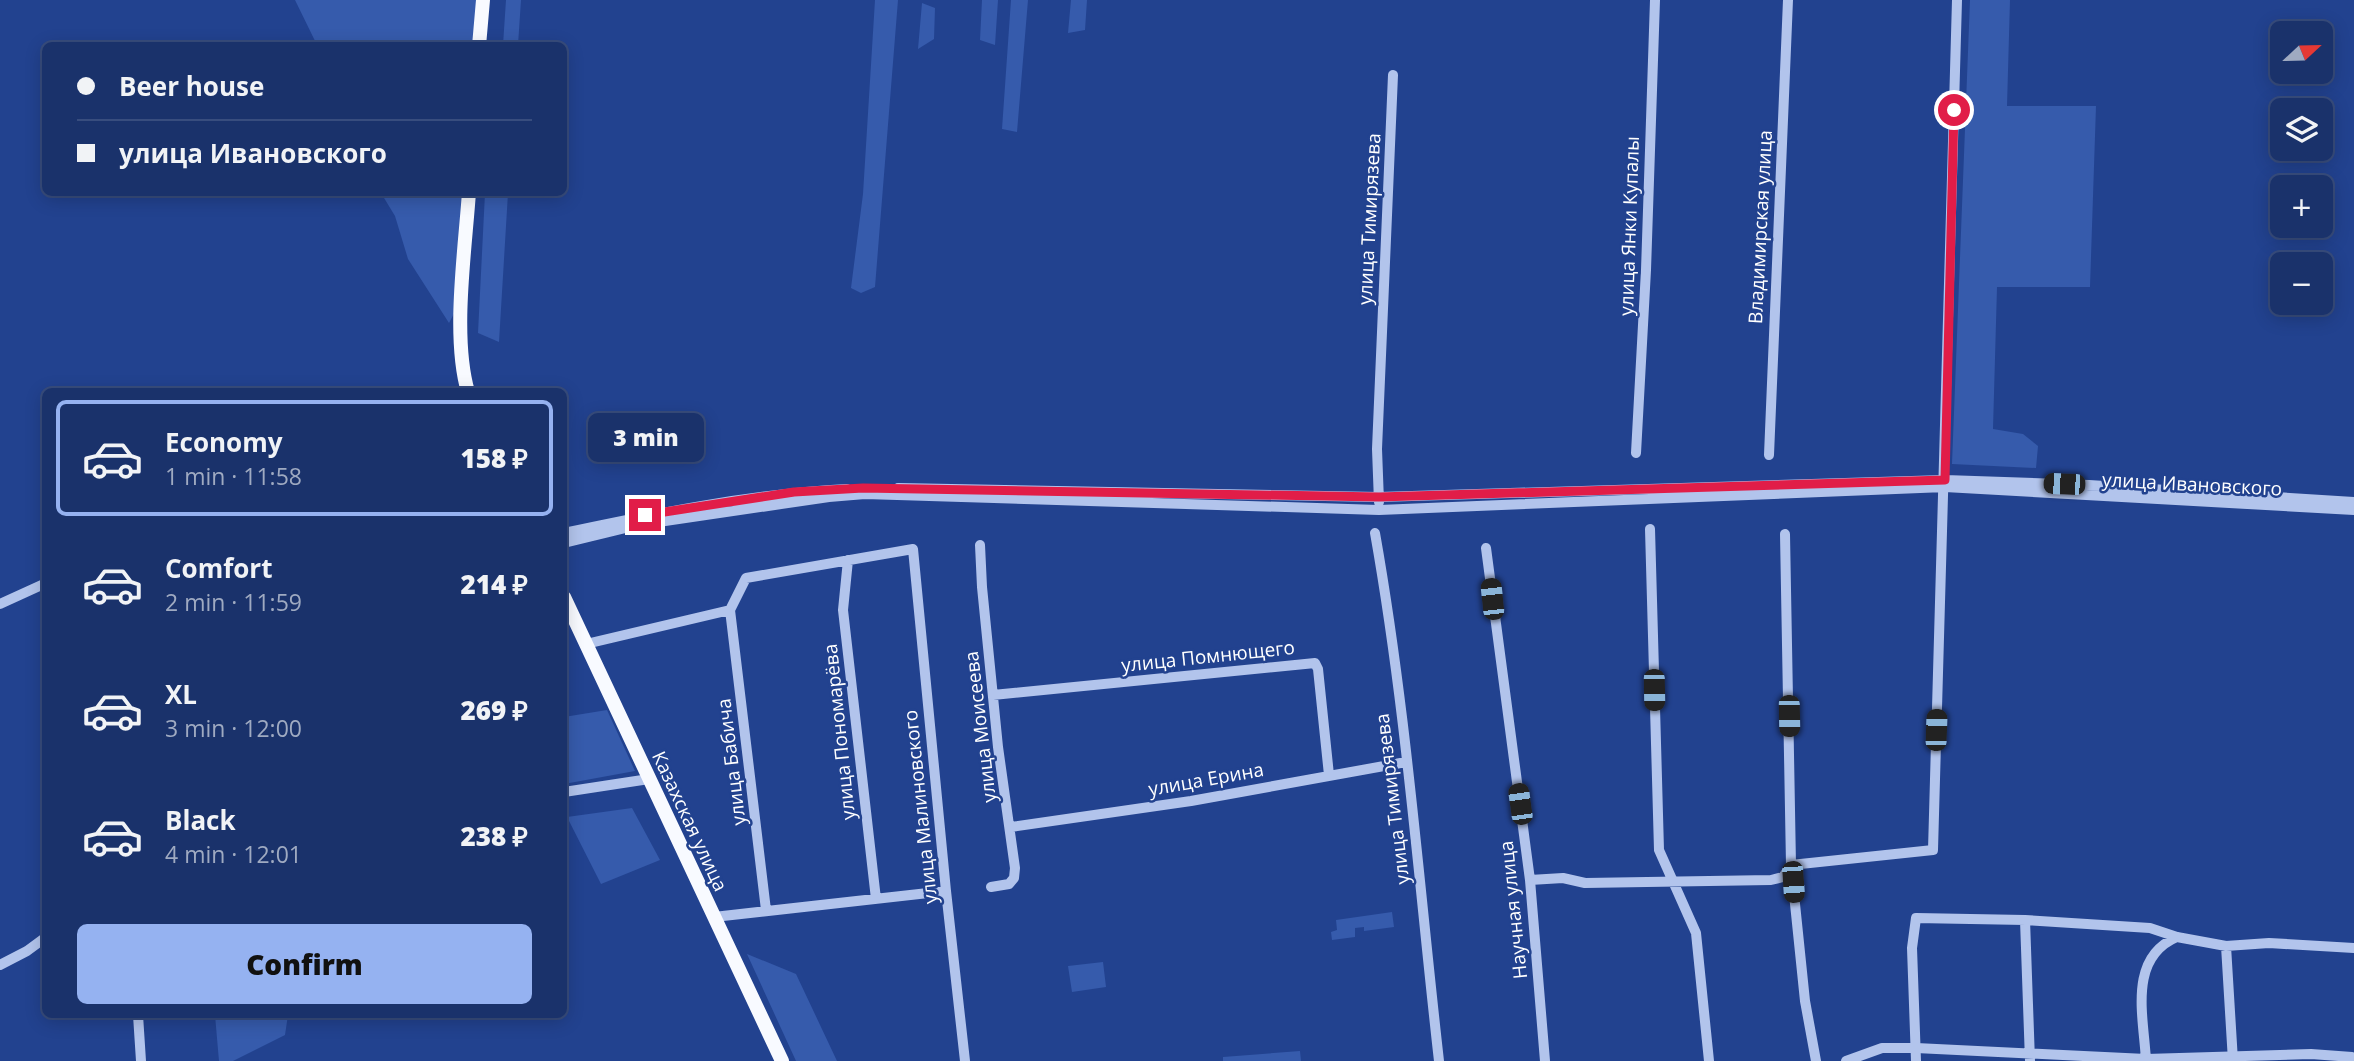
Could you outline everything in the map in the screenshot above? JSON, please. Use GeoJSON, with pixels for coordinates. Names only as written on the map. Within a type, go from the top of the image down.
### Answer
{"type":"FeatureCollection","features":[{"type":"Feature","properties":{"kind":"main road"},"geometry":{"type":"LineString","coordinates":[[480,42],[483,0]]}},
{"type":"Feature","properties":{"kind":"main road"},"geometry":{"type":"LineString","coordinates":[[467,388],[460,332],[469,196]]}},
{"type":"Feature","properties":{"kind":"main road","name":"Казахская улица"},"geometry":{"type":"LineString","coordinates":[[567,603],[782,1061]]}},
{"type":"Feature","properties":{"kind":"street","name":"улица Янки Купалы"},"geometry":{"type":"LineString","coordinates":[[1636,453],[1646,270],[1655,0]]}},
{"type":"Feature","properties":{"kind":"street","name":"Владимирская улица"},"geometry":{"type":"LineString","coordinates":[[1769,455],[1788,0]]}},
{"type":"Feature","properties":{"kind":"street"},"geometry":{"type":"LineString","coordinates":[[1791,865],[1933,850],[1957,0]]}},
{"type":"Feature","properties":{"kind":"street","name":"улица Тимирязева"},"geometry":{"type":"LineString","coordinates":[[1379,510],[1377,449],[1393,75]]}},
{"type":"Feature","properties":{"kind":"street","name":"улица Ивановского"},"geometry":{"type":"LineString","coordinates":[[567,532],[696,506],[794,492],[863,488],[1379,497],[1945,484],[2103,486],[2354,502]]}},
{"type":"Feature","properties":{"kind":"street","name":"улица Ивановского"},"geometry":{"type":"LineString","coordinates":[[567,542],[651,523],[829,497],[865,495],[1379,510],[1945,484],[2354,510]]}},
{"type":"Feature","properties":{"kind":"street"},"geometry":{"type":"LineString","coordinates":[[1650,529],[1659,850],[1696,933],[1709,1061]]}},
{"type":"Feature","properties":{"kind":"street","name":"улица Тимирязева"},"geometry":{"type":"LineString","coordinates":[[1375,533],[1383,576],[1406,762],[1439,1061]]}},
{"type":"Feature","properties":{"kind":"street"},"geometry":{"type":"LineString","coordinates":[[1786,534],[1791,865],[1805,1001],[1816,1061]]}},
{"type":"Feature","properties":{"kind":"street","name":"улица Моисеева"},"geometry":{"type":"LineString","coordinates":[[980,545],[993,695],[1011,827],[1014,878],[1009,884],[991,887]]}},
{"type":"Feature","properties":{"kind":"street","name":"Научная улица"},"geometry":{"type":"LineString","coordinates":[[1486,548],[1530,880],[1545,1061]]}},
{"type":"Feature","properties":{"kind":"street","name":"улица Малиновского"},"geometry":{"type":"LineString","coordinates":[[848,560],[912,549],[965,1061]]}},
{"type":"Feature","properties":{"kind":"street"},"geometry":{"type":"LineString","coordinates":[[586,644],[730,610],[746,578],[848,560]]}},
{"type":"Feature","properties":{"kind":"street","name":"улица Пономарёва"},"geometry":{"type":"LineString","coordinates":[[848,560],[843,610],[876,899]]}},
{"type":"Feature","properties":{"kind":"street"},"geometry":{"type":"LineString","coordinates":[[0,604],[42,585]]}},
{"type":"Feature","properties":{"kind":"street","name":"улица Бабича"},"geometry":{"type":"LineString","coordinates":[[730,610],[766,911]]}},
{"type":"Feature","properties":{"kind":"street","name":"улица Помнющего"},"geometry":{"type":"LineString","coordinates":[[993,695],[1315,663],[1318,669],[1329,775]]}},
{"type":"Feature","properties":{"kind":"street","name":"улица Ерина"},"geometry":{"type":"LineString","coordinates":[[1011,827],[1191,801],[1406,762]]}},
{"type":"Feature","properties":{"kind":"street"},"geometry":{"type":"LineString","coordinates":[[567,792],[649,779]]}},
{"type":"Feature","properties":{"kind":"street"},"geometry":{"type":"LineString","coordinates":[[1530,880],[1563,878],[1585,883],[1770,880],[1783,877],[1791,865]]}},
{"type":"Feature","properties":{"kind":"street"},"geometry":{"type":"LineString","coordinates":[[714,917],[946,891]]}},
{"type":"Feature","properties":{"kind":"street"},"geometry":{"type":"LineString","coordinates":[[1916,1061],[1912,948],[1916,918],[2025,920],[2150,928],[2177,937],[2226,946],[2269,943],[2354,948]]}},
{"type":"Feature","properties":{"kind":"street"},"geometry":{"type":"LineString","coordinates":[[2025,920],[2030,1057]]}},
{"type":"Feature","properties":{"kind":"street"},"geometry":{"type":"LineString","coordinates":[[2146,1060],[2142,985],[2146,967],[2155,952],[2177,937]]}},
{"type":"Feature","properties":{"kind":"street"},"geometry":{"type":"LineString","coordinates":[[0,965],[42,940]]}},
{"type":"Feature","properties":{"kind":"street"},"geometry":{"type":"LineString","coordinates":[[2226,946],[2233,1059]]}},
{"type":"Feature","properties":{"kind":"street"},"geometry":{"type":"LineString","coordinates":[[138,1018],[141,1061]]}},
{"type":"Feature","properties":{"kind":"street"},"geometry":{"type":"LineString","coordinates":[[1846,1061],[1882,1048],[2030,1057],[2146,1060],[2353,1055]]}},
{"type":"Feature","properties":{"kind":"shaded area"},"geometry":{"type":"Polygon","coordinates":[[[295,0],[477,0],[474,42],[316,42],[295,0]]]}},
{"type":"Feature","properties":{"kind":"shaded area"},"geometry":{"type":"Polygon","coordinates":[[[506,0],[521,0],[518,42],[503,42],[506,0]]]}},
{"type":"Feature","properties":{"kind":"shaded area"},"geometry":{"type":"Polygon","coordinates":[[[875,0],[898,0],[875,287],[861,293],[851,288],[863,194],[875,0]]]}},
{"type":"Feature","properties":{"kind":"shaded area"},"geometry":{"type":"Polygon","coordinates":[[[982,0],[998,0],[995,45],[980,40],[982,0]]]}},
{"type":"Feature","properties":{"kind":"shaded area"},"geometry":{"type":"Polygon","coordinates":[[[1011,0],[1028,0],[1017,132],[1002,129],[1011,0]]]}},
{"type":"Feature","properties":{"kind":"shaded area"},"geometry":{"type":"Polygon","coordinates":[[[1071,0],[1087,0],[1085,30],[1068,33],[1071,0]]]}},
{"type":"Feature","properties":{"kind":"shaded area"},"geometry":{"type":"Polygon","coordinates":[[[1970,0],[2010,0],[2007,106],[2096,106],[2090,287],[1997,287],[1993,429],[2023,434],[2038,446],[2036,468],[1952,464],[1970,0]]]}},
{"type":"Feature","properties":{"kind":"shaded area"},"geometry":{"type":"Polygon","coordinates":[[[922,3],[935,8],[934,39],[918,49],[922,3]]]}},
{"type":"Feature","properties":{"kind":"shaded area"},"geometry":{"type":"Polygon","coordinates":[[[383,196],[465,196],[457,308],[449,323],[408,259],[395,216],[383,196]]]}},
{"type":"Feature","properties":{"kind":"shaded area"},"geometry":{"type":"Polygon","coordinates":[[[485,196],[508,196],[499,342],[478,333],[485,196]]]}},
{"type":"Feature","properties":{"kind":"shaded area"},"geometry":{"type":"Polygon","coordinates":[[[607,710],[635,771],[567,783],[567,717],[607,710]]]}},
{"type":"Feature","properties":{"kind":"shaded area"},"geometry":{"type":"Polygon","coordinates":[[[632,808],[660,860],[601,884],[567,817],[632,808]]]}},
{"type":"Feature","properties":{"kind":"shaded area"},"geometry":{"type":"Polygon","coordinates":[[[1392,912],[1394,927],[1364,931],[1364,927],[1355,928],[1355,937],[1332,940],[1331,932],[1337,930],[1336,920],[1392,912]]]}},
{"type":"Feature","properties":{"kind":"shaded area"},"geometry":{"type":"Polygon","coordinates":[[[747,954],[796,974],[837,1061],[796,1061],[747,954]]]}},
{"type":"Feature","properties":{"kind":"shaded area"},"geometry":{"type":"Polygon","coordinates":[[[1103,962],[1106,987],[1072,992],[1068,966],[1103,962]]]}},
{"type":"Feature","properties":{"kind":"shaded area"},"geometry":{"type":"Polygon","coordinates":[[[215,1018],[288,1018],[285,1035],[233,1061],[219,1061],[215,1018]]]}},
{"type":"Feature","properties":{"kind":"shaded area"},"geometry":{"type":"Polygon","coordinates":[[[1300,1051],[1301,1061],[1223,1061],[1223,1057],[1300,1051]]]}},
{"type":"Feature","properties":{"kind":"route"},"geometry":{"type":"LineString","coordinates":[[645,515],[794,492],[863,488],[1379,497],[1945,480],[1954,110]]}}]}
